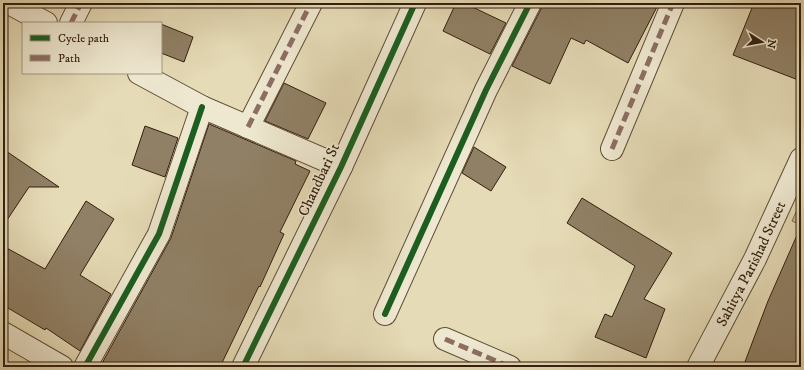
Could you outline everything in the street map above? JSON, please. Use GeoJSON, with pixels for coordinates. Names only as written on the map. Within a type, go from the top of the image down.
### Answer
{"type":"FeatureCollection","features":[{"type":"Feature","properties":{"kind":"street"},"geometry":{"type":"LineString","coordinates":[[10,3],[44,22]]}},
{"type":"Feature","properties":{"kind":"street"},"geometry":{"type":"LineString","coordinates":[[72,22],[81,3]]}},
{"type":"Feature","properties":{"kind":"street"},"geometry":{"type":"LineString","coordinates":[[248,127],[311,3]]}},
{"type":"Feature","properties":{"kind":"street","name":"Chandbari St"},"geometry":{"type":"LineString","coordinates":[[244,367],[341,167],[415,3]]}},
{"type":"Feature","properties":{"kind":"street"},"geometry":{"type":"LineString","coordinates":[[385,314],[486,90],[530,3]]}},
{"type":"Feature","properties":{"kind":"street"},"geometry":{"type":"LineString","coordinates":[[612,149],[673,3]]}},
{"type":"Feature","properties":{"kind":"street"},"geometry":{"type":"LineString","coordinates":[[140,74],[202,107],[341,167]]}},
{"type":"Feature","properties":{"kind":"street"},"geometry":{"type":"LineString","coordinates":[[85,367],[159,234],[202,107]]}},
{"type":"Feature","properties":{"kind":"street","name":"Sahitya Parishad Street"},"geometry":{"type":"LineString","coordinates":[[698,367],[755,259],[801,159]]}},
{"type":"Feature","properties":{"kind":"street"},"geometry":{"type":"LineString","coordinates":[[3,333],[62,367]]}},
{"type":"Feature","properties":{"kind":"street"},"geometry":{"type":"LineString","coordinates":[[445,339],[510,367]]}},
{"type":"Feature","properties":{"kind":"shaded area"},"geometry":{"type":"Polygon","coordinates":[[[801,201],[801,225],[792,221],[801,201]]]}},
{"type":"Feature","properties":{"kind":"building"},"geometry":{"type":"Polygon","coordinates":[[[456,3],[464,3],[506,23],[490,54],[443,31],[456,3]]]}},
{"type":"Feature","properties":{"kind":"building"},"geometry":{"type":"Polygon","coordinates":[[[542,3],[659,3],[628,63],[586,40],[584,44],[571,38],[550,84],[512,66],[541,9],[542,3]]]}},
{"type":"Feature","properties":{"kind":"building"},"geometry":{"type":"Polygon","coordinates":[[[754,3],[801,3],[801,81],[733,55],[754,3]]]}},
{"type":"Feature","properties":{"kind":"building"},"geometry":{"type":"Polygon","coordinates":[[[162,24],[193,37],[184,62],[162,53],[162,24]]]}},
{"type":"Feature","properties":{"kind":"building"},"geometry":{"type":"Polygon","coordinates":[[[284,83],[326,103],[308,139],[265,121],[284,83]]]}},
{"type":"Feature","properties":{"kind":"building"},"geometry":{"type":"Polygon","coordinates":[[[209,124],[296,161],[295,164],[310,171],[280,232],[284,234],[260,287],[259,286],[220,367],[104,367],[101,365],[171,238],[209,124]]]}},
{"type":"Feature","properties":{"kind":"building"},"geometry":{"type":"Polygon","coordinates":[[[145,126],[178,138],[165,177],[132,165],[145,126]]]}},
{"type":"Feature","properties":{"kind":"building"},"geometry":{"type":"Polygon","coordinates":[[[474,147],[506,167],[491,191],[462,173],[474,147]]]}},
{"type":"Feature","properties":{"kind":"building"},"geometry":{"type":"Polygon","coordinates":[[[3,149],[59,187],[29,187],[3,226],[3,149]]]}},
{"type":"Feature","properties":{"kind":"building"},"geometry":{"type":"Polygon","coordinates":[[[582,198],[672,253],[644,299],[665,309],[646,358],[595,337],[605,314],[612,317],[635,266],[567,223],[582,198]]]}},
{"type":"Feature","properties":{"kind":"building"},"geometry":{"type":"Polygon","coordinates":[[[86,201],[114,219],[80,275],[111,294],[80,351],[46,328],[45,330],[3,305],[3,246],[45,269],[86,201]]]}},
{"type":"Feature","properties":{"kind":"building"},"geometry":{"type":"Polygon","coordinates":[[[801,226],[801,367],[743,367],[768,301],[801,226]]]}},
{"type":"Feature","properties":{"kind":"marked path"},"geometry":{"type":"LineString","coordinates":[[72,22],[81,3]]}},
{"type":"Feature","properties":{"kind":"marked path"},"geometry":{"type":"LineString","coordinates":[[248,127],[311,3]]}},
{"type":"Feature","properties":{"kind":"marked path"},"geometry":{"type":"LineString","coordinates":[[612,149],[673,3]]}},
{"type":"Feature","properties":{"kind":"marked path"},"geometry":{"type":"LineString","coordinates":[[445,339],[510,367]]}},
{"type":"Feature","properties":{"kind":"cycle path"},"geometry":{"type":"LineString","coordinates":[[243,367],[341,167],[415,3]]}},
{"type":"Feature","properties":{"kind":"cycle path"},"geometry":{"type":"LineString","coordinates":[[385,314],[486,90],[530,3]]}},
{"type":"Feature","properties":{"kind":"cycle path"},"geometry":{"type":"LineString","coordinates":[[85,367],[159,234],[202,107]]}}]}
